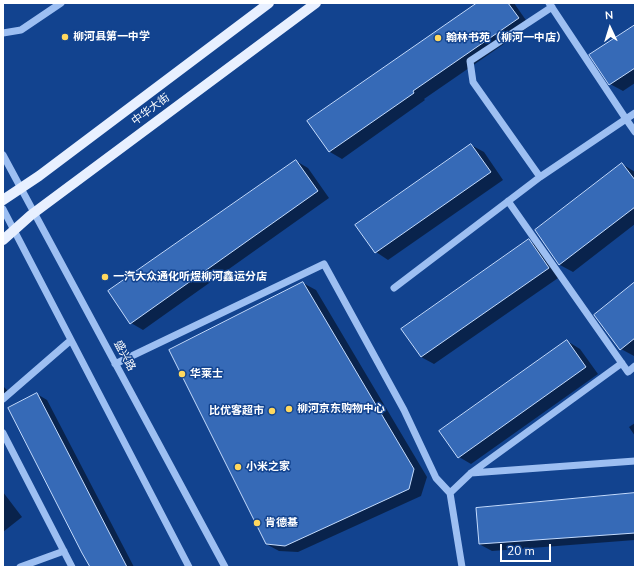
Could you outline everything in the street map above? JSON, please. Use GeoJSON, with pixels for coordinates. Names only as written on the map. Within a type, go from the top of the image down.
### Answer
{"type":"FeatureCollection","features":[{"type":"Feature","properties":{"kind":"main road","name":"中华大街"},"geometry":{"type":"LineString","coordinates":[[3,200],[20,187],[39,176],[269,3]]}},
{"type":"Feature","properties":{"kind":"main road","name":"中华大街"},"geometry":{"type":"LineString","coordinates":[[3,240],[34,212],[316,3]]}},
{"type":"Feature","properties":{"kind":"street"},"geometry":{"type":"LineString","coordinates":[[3,33],[22,30],[61,3]]}},
{"type":"Feature","properties":{"kind":"street"},"geometry":{"type":"LineString","coordinates":[[540,177],[473,82],[470,61],[550,5],[635,132]]}},
{"type":"Feature","properties":{"kind":"street"},"geometry":{"type":"LineString","coordinates":[[394,288],[540,177],[635,113]]}},
{"type":"Feature","properties":{"kind":"street","name":"盛兴路"},"geometry":{"type":"LineString","coordinates":[[3,155],[225,567]]}},
{"type":"Feature","properties":{"kind":"street"},"geometry":{"type":"LineString","coordinates":[[508,201],[628,372],[635,366]]}},
{"type":"Feature","properties":{"kind":"street"},"geometry":{"type":"LineString","coordinates":[[3,210],[189,567]]}},
{"type":"Feature","properties":{"kind":"street"},"geometry":{"type":"LineString","coordinates":[[115,364],[324,264],[404,410],[436,478],[450,493],[462,567]]}},
{"type":"Feature","properties":{"kind":"street"},"geometry":{"type":"LineString","coordinates":[[3,399],[71,340]]}},
{"type":"Feature","properties":{"kind":"street"},"geometry":{"type":"LineString","coordinates":[[450,493],[471,474],[622,363]]}},
{"type":"Feature","properties":{"kind":"street"},"geometry":{"type":"LineString","coordinates":[[3,433],[72,567]]}},
{"type":"Feature","properties":{"kind":"street"},"geometry":{"type":"LineString","coordinates":[[471,474],[635,461]]}},
{"type":"Feature","properties":{"kind":"street"},"geometry":{"type":"LineString","coordinates":[[20,567],[64,551]]}},
{"type":"Feature","properties":{"kind":"building"},"geometry":{"type":"Polygon","coordinates":[[[477,3],[508,3],[519,18],[413,91],[414,93],[329,152],[307,121],[477,3]]]}},
{"type":"Feature","properties":{"kind":"building"},"geometry":{"type":"Polygon","coordinates":[[[635,25],[635,68],[609,85],[589,55],[635,25]]]}},
{"type":"Feature","properties":{"kind":"building"},"geometry":{"type":"Polygon","coordinates":[[[471,144],[491,172],[375,253],[355,225],[471,144]]]}},
{"type":"Feature","properties":{"kind":"building"},"geometry":{"type":"Polygon","coordinates":[[[296,160],[318,191],[130,324],[108,291],[296,160]]]}},
{"type":"Feature","properties":{"kind":"building"},"geometry":{"type":"Polygon","coordinates":[[[622,163],[635,180],[635,207],[559,265],[535,230],[622,163]]]}},
{"type":"Feature","properties":{"kind":"building"},"geometry":{"type":"Polygon","coordinates":[[[529,239],[549,268],[421,357],[401,329],[529,239]]]}},
{"type":"Feature","properties":{"kind":"building","name":"柳河京东购物中心"},"geometry":{"type":"Polygon","coordinates":[[[303,282],[414,469],[409,489],[285,546],[266,544],[169,350],[303,282]]]}},
{"type":"Feature","properties":{"kind":"building"},"geometry":{"type":"Polygon","coordinates":[[[635,282],[635,338],[620,350],[594,315],[635,282]]]}},
{"type":"Feature","properties":{"kind":"building"},"geometry":{"type":"Polygon","coordinates":[[[567,340],[586,367],[458,458],[439,431],[567,340]]]}},
{"type":"Feature","properties":{"kind":"building"},"geometry":{"type":"Polygon","coordinates":[[[37,393],[127,567],[90,567],[82,553],[8,408],[37,393]]]}},
{"type":"Feature","properties":{"kind":"building"},"geometry":{"type":"Polygon","coordinates":[[[635,493],[635,533],[479,544],[476,508],[635,493]]]}},
{"type":"Feature","properties":{"kind":"place","name":"柳河县第一中学"},"geometry":{"type":"Point","coordinates":[65,37]}},
{"type":"Feature","properties":{"kind":"place","name":"翰林书苑（柳河一中店）"},"geometry":{"type":"Point","coordinates":[438,38]}},
{"type":"Feature","properties":{"kind":"place","name":"一汽大众通化听煜柳河鑫运分店"},"geometry":{"type":"Point","coordinates":[105,277]}},
{"type":"Feature","properties":{"kind":"place","name":"华莱士"},"geometry":{"type":"Point","coordinates":[182,374]}},
{"type":"Feature","properties":{"kind":"place","name":"柳河京东购物中心"},"geometry":{"type":"Point","coordinates":[289,409]}},
{"type":"Feature","properties":{"kind":"place","name":"比优客超市"},"geometry":{"type":"Point","coordinates":[272,411]}},
{"type":"Feature","properties":{"kind":"place","name":"小米之家"},"geometry":{"type":"Point","coordinates":[238,467]}},
{"type":"Feature","properties":{"kind":"place","name":"肯德基"},"geometry":{"type":"Point","coordinates":[257,523]}}]}
